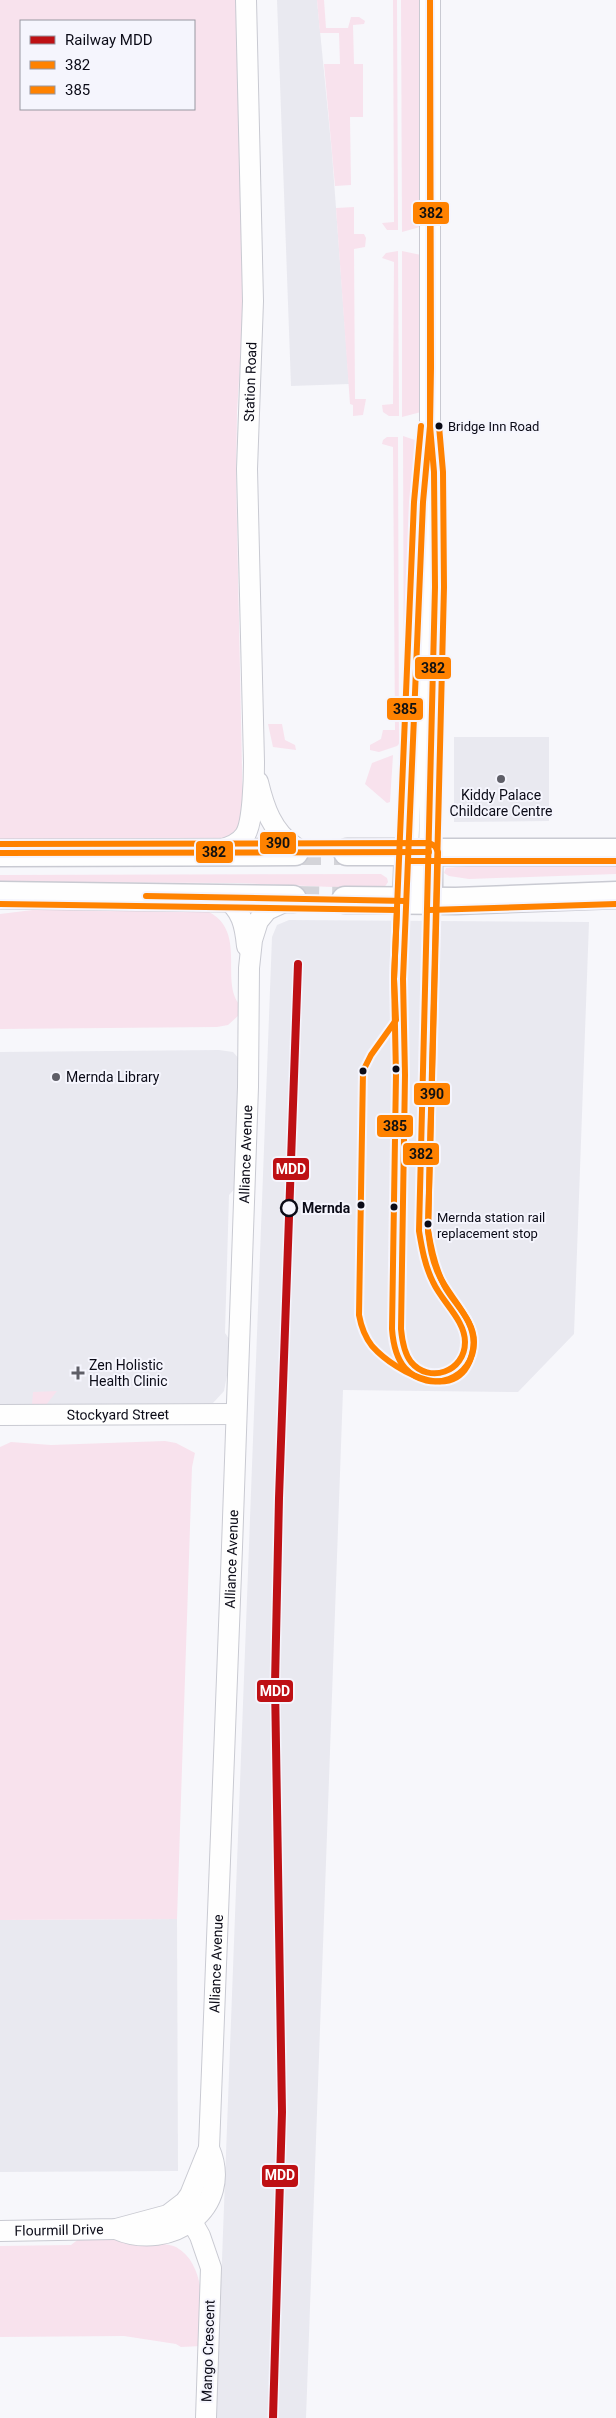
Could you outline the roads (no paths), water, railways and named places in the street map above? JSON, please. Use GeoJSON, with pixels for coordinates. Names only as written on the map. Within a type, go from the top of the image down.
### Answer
{"type":"FeatureCollection","features":[{"type":"Feature","properties":{"kind":"main road"},"geometry":{"type":"LineString","coordinates":[[0,852],[203,852],[295,849]]}},
{"type":"Feature","properties":{"kind":"main road"},"geometry":{"type":"LineString","coordinates":[[347,852],[615,849]]}},
{"type":"Feature","properties":{"kind":"main road"},"geometry":{"type":"LineString","coordinates":[[417,901],[419,852]]}},
{"type":"Feature","properties":{"kind":"main road"},"geometry":{"type":"LineString","coordinates":[[0,895],[293,899]]}},
{"type":"Feature","properties":{"kind":"main road"},"geometry":{"type":"LineString","coordinates":[[345,900],[417,901],[616,895]]}},
{"type":"Feature","properties":{"kind":"street","name":"Station Road"},"geometry":{"type":"LineString","coordinates":[[203,852],[234,845],[244,836],[252,805],[254,762],[247,469],[253,301],[246,0]]}},
{"type":"Feature","properties":{"kind":"street"},"geometry":{"type":"LineString","coordinates":[[419,852],[435,549],[434,472],[430,426],[430,0]]}},
{"type":"Feature","properties":{"kind":"street","name":"Station Road"},"geometry":{"type":"LineString","coordinates":[[254,762],[264,801],[274,827],[280,836],[295,849]]}},
{"type":"Feature","properties":{"kind":"street","name":"Alliance Avenue"},"geometry":{"type":"LineString","coordinates":[[224,897],[241,914],[249,968]]}},
{"type":"Feature","properties":{"kind":"street","name":"Alliance Avenue"},"geometry":{"type":"LineString","coordinates":[[181,2217],[205,2206],[213,2187],[215,2168],[209,2148],[248,1086],[249,968],[252,940],[258,921],[268,910],[293,899]]}},
{"type":"Feature","properties":{"kind":"street","name":"Stockyard Street"},"geometry":{"type":"LineString","coordinates":[[0,1415],[236,1414]]}},
{"type":"Feature","properties":{"kind":"street","name":"Flourmill Drive"},"geometry":{"type":"LineString","coordinates":[[0,2231],[116,2229],[181,2217]]}},
{"type":"Feature","properties":{"kind":"street","name":"Mango Crescent"},"geometry":{"type":"LineString","coordinates":[[181,2217],[210,2261],[206,2418]]}},
{"type":"Feature","properties":{"kind":"tunnel"},"geometry":{"type":"LineString","coordinates":[[295,852],[347,852]]}},
{"type":"Feature","properties":{"kind":"tunnel"},"geometry":{"type":"LineString","coordinates":[[293,899],[345,900]]}},
{"type":"Feature","properties":{"kind":"rail line","name":"MDD"},"geometry":{"type":"LineString","coordinates":[[273,2418],[282,2112],[275,1684],[279,1498],[298,964]]}},
{"type":"Feature","properties":{"kind":"place","name":"Bridge Inn Road"},"geometry":{"type":"Point","coordinates":[439,426]}},
{"type":"Feature","properties":{"kind":"place","name":"Kiddy Palace Childcare Centre"},"geometry":{"type":"Point","coordinates":[501,779]}},
{"type":"Feature","properties":{"kind":"place","name":"Mernda Library"},"geometry":{"type":"Point","coordinates":[56,1077]}},
{"type":"Feature","properties":{"kind":"place","name":"Mernda"},"geometry":{"type":"Point","coordinates":[289,1208]}},
{"type":"Feature","properties":{"kind":"place","name":"Mernda station rail replacement stop"},"geometry":{"type":"Point","coordinates":[428,1224]}},
{"type":"Feature","properties":{"kind":"place","name":"Zen Holistic Health Clinic"},"geometry":{"type":"Point","coordinates":[78,1373]}}]}
